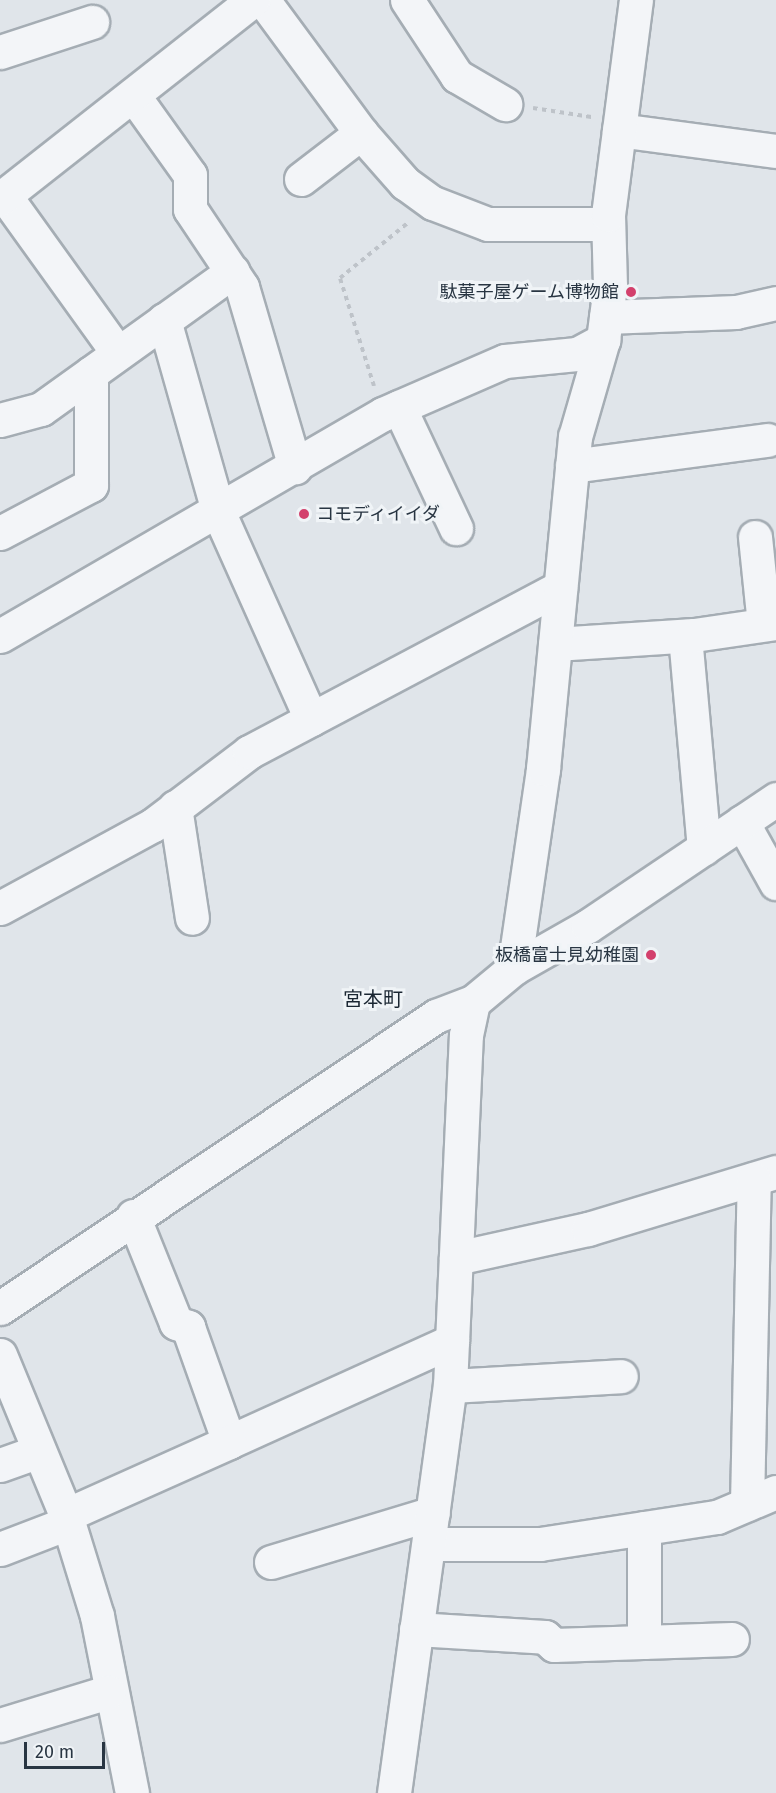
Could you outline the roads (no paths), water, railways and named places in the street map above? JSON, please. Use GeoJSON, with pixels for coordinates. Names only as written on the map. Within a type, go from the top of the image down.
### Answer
{"type":"FeatureCollection","features":[{"type":"Feature","properties":{"kind":"street"},"geometry":{"type":"LineString","coordinates":[[118,353],[3,197],[253,0]]}},
{"type":"Feature","properties":{"kind":"street"},"geometry":{"type":"LineString","coordinates":[[263,0],[361,133],[405,183],[434,203],[488,224],[608,224]]}},
{"type":"Feature","properties":{"kind":"street"},"geometry":{"type":"LineString","coordinates":[[406,0],[457,76],[505,104]]}},
{"type":"Feature","properties":{"kind":"street"},"geometry":{"type":"LineString","coordinates":[[514,968],[555,644],[572,466],[605,329],[608,224],[636,0]]}},
{"type":"Feature","properties":{"kind":"street"},"geometry":{"type":"LineString","coordinates":[[0,52],[92,22]]}},
{"type":"Feature","properties":{"kind":"street"},"geometry":{"type":"LineString","coordinates":[[133,95],[190,175],[189,209],[233,272],[294,467]]}},
{"type":"Feature","properties":{"kind":"street"},"geometry":{"type":"LineString","coordinates":[[620,126],[776,151]]}},
{"type":"Feature","properties":{"kind":"street"},"geometry":{"type":"LineString","coordinates":[[301,179],[361,133]]}},
{"type":"Feature","properties":{"kind":"street"},"geometry":{"type":"LineString","coordinates":[[0,420],[40,409],[233,272]]}},
{"type":"Feature","properties":{"kind":"street"},"geometry":{"type":"LineString","coordinates":[[0,636],[391,411],[505,361],[577,354],[605,329],[736,312],[776,303]]}},
{"type":"Feature","properties":{"kind":"street"},"geometry":{"type":"LineString","coordinates":[[164,320],[218,511],[311,719]]}},
{"type":"Feature","properties":{"kind":"street"},"geometry":{"type":"LineString","coordinates":[[0,534],[91,485],[91,373]]}},
{"type":"Feature","properties":{"kind":"street"},"geometry":{"type":"LineString","coordinates":[[391,411],[456,528]]}},
{"type":"Feature","properties":{"kind":"street"},"geometry":{"type":"LineString","coordinates":[[572,466],[767,440]]}},
{"type":"Feature","properties":{"kind":"street"},"geometry":{"type":"LineString","coordinates":[[555,644],[685,636],[770,624],[755,537]]}},
{"type":"Feature","properties":{"kind":"street"},"geometry":{"type":"LineString","coordinates":[[0,908],[105,853],[174,807],[249,752],[560,587]]}},
{"type":"Feature","properties":{"kind":"street"},"geometry":{"type":"LineString","coordinates":[[685,636],[704,848]]}},
{"type":"Feature","properties":{"kind":"street"},"geometry":{"type":"LineString","coordinates":[[0,1308],[133,1216],[436,1016],[473,1002],[514,968],[588,926],[776,799]]}},
{"type":"Feature","properties":{"kind":"street"},"geometry":{"type":"LineString","coordinates":[[174,807],[192,918]]}},
{"type":"Feature","properties":{"kind":"street"},"geometry":{"type":"LineString","coordinates":[[742,822],[776,883]]}},
{"type":"Feature","properties":{"kind":"street"},"geometry":{"type":"LineString","coordinates":[[393,1793],[450,1386],[466,1035],[473,1002]]}},
{"type":"Feature","properties":{"kind":"street"},"geometry":{"type":"LineString","coordinates":[[271,1562],[431,1528],[540,1544],[717,1517],[761,1498],[765,1176],[588,1229],[456,1258]]}},
{"type":"Feature","properties":{"kind":"street"},"geometry":{"type":"LineString","coordinates":[[133,1216],[176,1323],[188,1327],[229,1442]]}},
{"type":"Feature","properties":{"kind":"street"},"geometry":{"type":"LineString","coordinates":[[0,1549],[452,1341]]}},
{"type":"Feature","properties":{"kind":"street"},"geometry":{"type":"LineString","coordinates":[[0,1356],[65,1520],[97,1616],[108,1692],[132,1793]]}},
{"type":"Feature","properties":{"kind":"street"},"geometry":{"type":"LineString","coordinates":[[450,1386],[621,1376]]}},
{"type":"Feature","properties":{"kind":"street"},"geometry":{"type":"LineString","coordinates":[[0,1465],[39,1451]]}},
{"type":"Feature","properties":{"kind":"street"},"geometry":{"type":"LineString","coordinates":[[644,1528],[644,1642]]}},
{"type":"Feature","properties":{"kind":"street"},"geometry":{"type":"LineString","coordinates":[[416,1629],[545,1637],[554,1645],[732,1639]]}},
{"type":"Feature","properties":{"kind":"street"},"geometry":{"type":"LineString","coordinates":[[0,1725],[108,1692]]}},
{"type":"Feature","properties":{"kind":"place","name":"駄菓子屋ゲーム博物館"},"geometry":{"type":"Point","coordinates":[631,292]}},
{"type":"Feature","properties":{"kind":"place","name":"コモディイイダ"},"geometry":{"type":"Point","coordinates":[304,514]}},
{"type":"Feature","properties":{"kind":"place","name":"板橋富士見幼稚園"},"geometry":{"type":"Point","coordinates":[651,955]}},
{"type":"Feature","properties":{"kind":"district","name":"宮本町"},"geometry":{"type":"Point","coordinates":[373,999]}}]}
